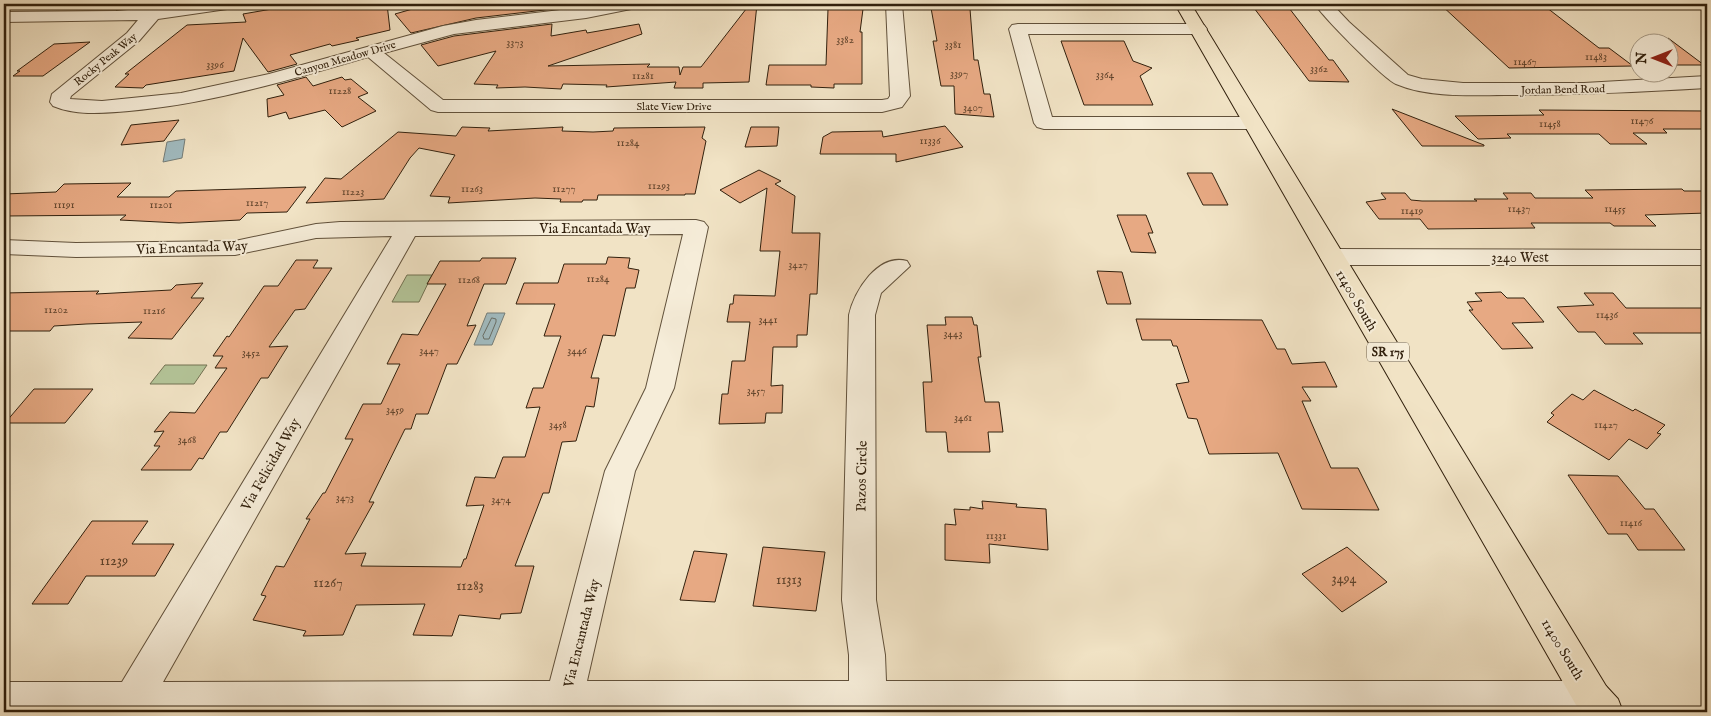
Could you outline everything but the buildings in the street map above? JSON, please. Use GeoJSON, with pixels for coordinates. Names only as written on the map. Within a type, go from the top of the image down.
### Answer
{"type":"FeatureCollection","features":[{"type":"Feature","properties":{"kind":"main road","name":"11400 South"},"geometry":{"type":"LineString","coordinates":[[1183,4],[1598,708]]}},
{"type":"Feature","properties":{"kind":"street"},"geometry":{"type":"LineString","coordinates":[[4,17],[152,15],[227,4]]}},
{"type":"Feature","properties":{"kind":"street","name":"Canyon Meadow Drive"},"geometry":{"type":"LineString","coordinates":[[60,102],[71,106],[105,106],[150,103],[198,96],[251,85],[466,26],[574,16],[630,4]]}},
{"type":"Feature","properties":{"kind":"street","name":"Slate View Drive"},"geometry":{"type":"LineString","coordinates":[[371,51],[438,106],[882,106],[895,103],[900,96],[894,4]]}},
{"type":"Feature","properties":{"kind":"street","name":"Jordan Bend Road"},"geometry":{"type":"LineString","coordinates":[[1323,4],[1343,26],[1401,79],[1420,85],[1463,89],[1574,89],[1707,82]]}},
{"type":"Feature","properties":{"kind":"street","name":"Rocky Peak Way"},"geometry":{"type":"LineString","coordinates":[[60,102],[62,94],[132,37],[152,15]]}},
{"type":"Feature","properties":{"kind":"street"},"geometry":{"type":"LineString","coordinates":[[1198,29],[1018,30],[1044,123],[1253,123]]}},
{"type":"Feature","properties":{"kind":"street","name":"Via Felicidad Way"},"geometry":{"type":"LineString","coordinates":[[132,700],[408,228]]}},
{"type":"Feature","properties":{"kind":"street","name":"Via Encantada Way"},"geometry":{"type":"LineString","coordinates":[[4,247],[68,250],[222,248],[247,246],[328,229],[696,228],[660,388],[654,404],[620,471],[564,700]]}},
{"type":"Feature","properties":{"kind":"street","name":"3240 West"},"geometry":{"type":"LineString","coordinates":[[1332,256],[1707,258]]}},
{"type":"Feature","properties":{"kind":"street","name":"Pazos Circle"},"geometry":{"type":"LineString","coordinates":[[868,700],[867,654],[859,600],[862,315],[866,296],[871,287],[898,266]]}},
{"type":"Feature","properties":{"kind":"street"},"geometry":{"type":"LineString","coordinates":[[4,700],[132,700],[343,706],[564,700],[732,706],[868,700],[1146,706],[1598,708]]}},
{"type":"Feature","properties":{"kind":"green space"},"geometry":{"type":"Polygon","coordinates":[[[407,275],[432,275],[419,302],[392,302],[407,275]]]}},
{"type":"Feature","properties":{"kind":"green space"},"geometry":{"type":"Polygon","coordinates":[[[165,365],[207,365],[194,384],[150,384],[165,365]]]}},
{"type":"Feature","properties":{"kind":"water"},"geometry":{"type":"Polygon","coordinates":[[[185,139],[182,158],[163,162],[167,142],[185,139]]]}},
{"type":"Feature","properties":{"kind":"water"},"geometry":{"type":"Polygon","coordinates":[[[487,313],[505,313],[492,345],[474,345],[487,313]]]}}]}
